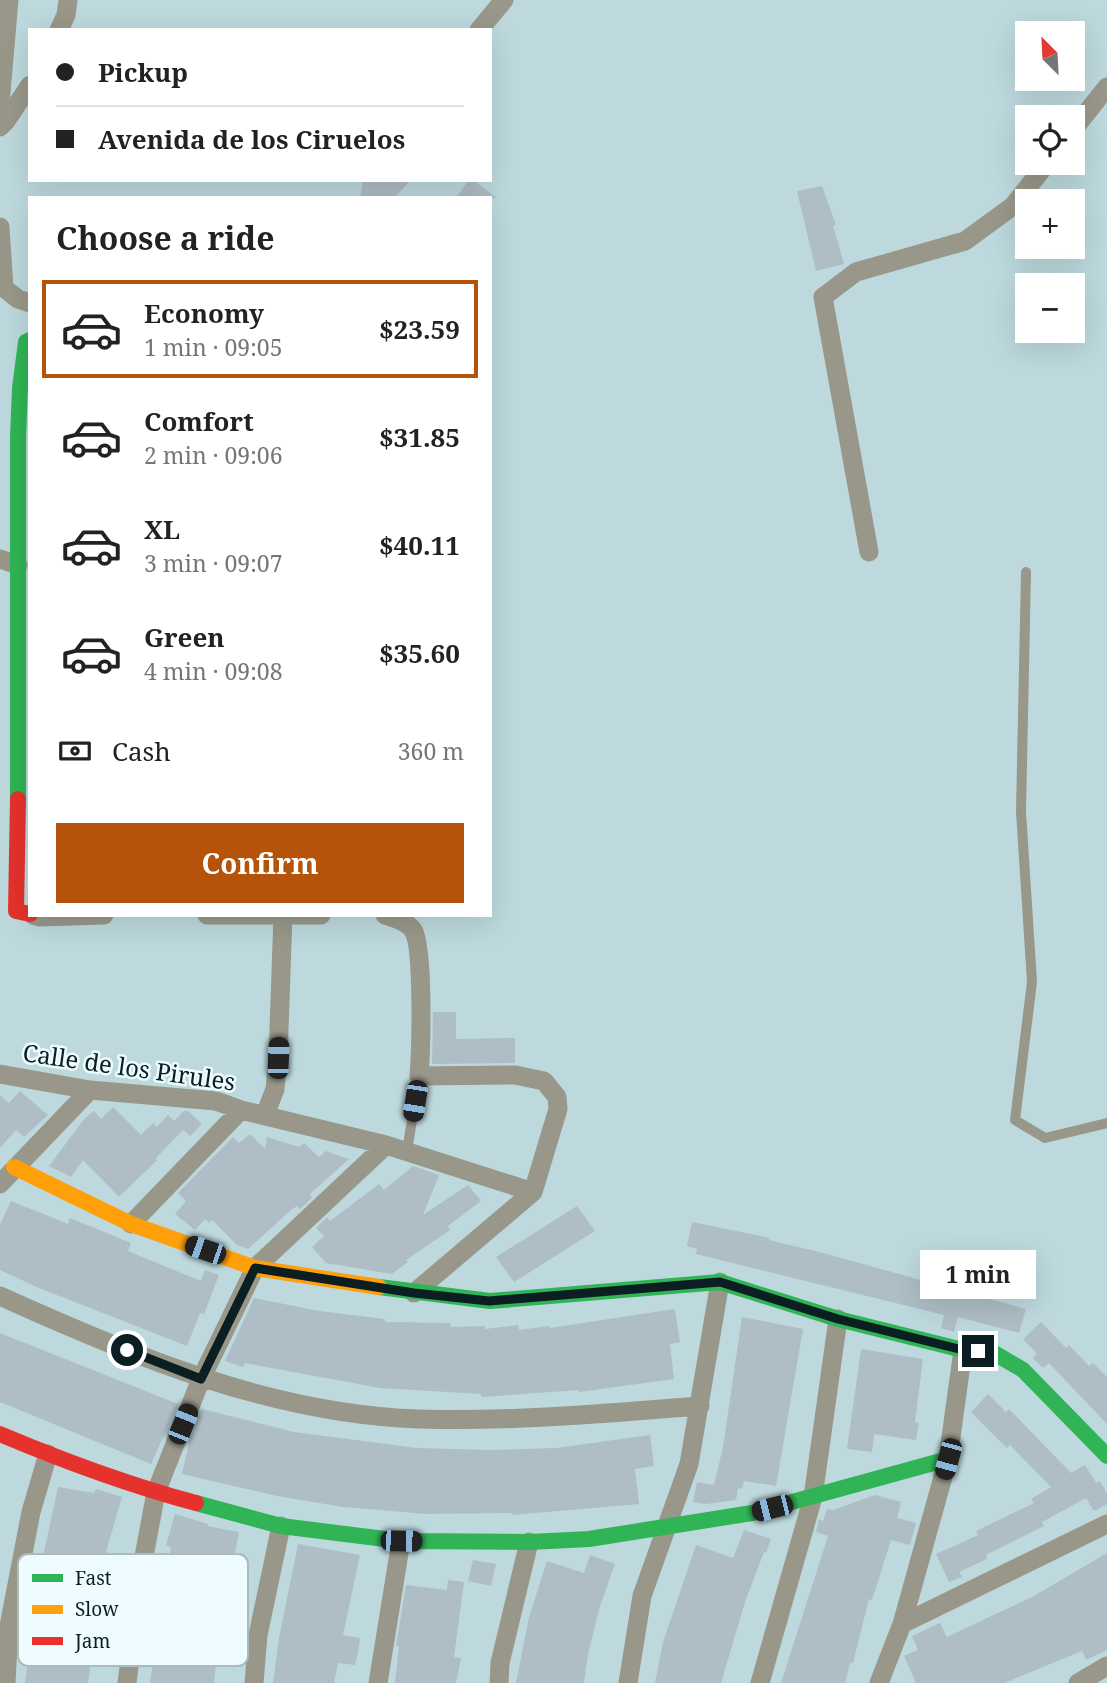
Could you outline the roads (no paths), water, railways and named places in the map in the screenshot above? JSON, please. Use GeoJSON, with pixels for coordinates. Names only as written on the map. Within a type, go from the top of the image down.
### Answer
{"type":"FeatureCollection","features":[{"type":"Feature","properties":{"kind":"street"},"geometry":{"type":"LineString","coordinates":[[60,28],[66,15],[68,0]]}},
{"type":"Feature","properties":{"kind":"street"},"geometry":{"type":"LineString","coordinates":[[481,28],[504,0]]}},
{"type":"Feature","properties":{"kind":"street"},"geometry":{"type":"LineString","coordinates":[[0,104],[6,10]]}},
{"type":"Feature","properties":{"kind":"street"},"geometry":{"type":"LineString","coordinates":[[1085,115],[1107,87]]}},
{"type":"Feature","properties":{"kind":"street"},"geometry":{"type":"LineString","coordinates":[[0,127],[28,88]]}},
{"type":"Feature","properties":{"kind":"street"},"geometry":{"type":"LineString","coordinates":[[869,552],[823,297],[856,271],[965,241],[1013,206],[1038,175]]}},
{"type":"Feature","properties":{"kind":"street"},"geometry":{"type":"LineString","coordinates":[[0,228],[4,288],[18,299],[28,302]]}},
{"type":"Feature","properties":{"kind":"street"},"geometry":{"type":"LineString","coordinates":[[28,341],[22,364],[9,562],[24,624],[10,802],[16,911],[28,914]]}},
{"type":"Feature","properties":{"kind":"street"},"geometry":{"type":"LineString","coordinates":[[265,1115],[275,1089],[278,1058],[283,917]]}},
{"type":"Feature","properties":{"kind":"street"},"geometry":{"type":"LineString","coordinates":[[391,917],[413,930],[419,949],[419,1076],[515,1075],[544,1081],[557,1097],[558,1110],[533,1192],[414,1293]]}},
{"type":"Feature","properties":{"kind":"street","name":"Calle de los Pirules"},"geometry":{"type":"LineString","coordinates":[[0,1074],[90,1090],[216,1101],[241,1110],[386,1144],[533,1192]]}},
{"type":"Feature","properties":{"kind":"street"},"geometry":{"type":"LineString","coordinates":[[0,1184],[90,1090]]}},
{"type":"Feature","properties":{"kind":"street"},"geometry":{"type":"LineString","coordinates":[[131,1224],[241,1110]]}},
{"type":"Feature","properties":{"kind":"street"},"geometry":{"type":"LineString","coordinates":[[144,1554],[156,1492],[201,1379],[255,1268],[386,1144]]}},
{"type":"Feature","properties":{"kind":"street"},"geometry":{"type":"LineString","coordinates":[[14,1167],[131,1224],[255,1268],[414,1293],[489,1301],[720,1282],[838,1319],[963,1350],[994,1353],[1017,1365],[1107,1456]]}},
{"type":"Feature","properties":{"kind":"street"},"geometry":{"type":"LineString","coordinates":[[628,1683],[642,1596],[689,1464],[720,1282]]}},
{"type":"Feature","properties":{"kind":"street"},"geometry":{"type":"LineString","coordinates":[[0,1296],[78,1331],[201,1379],[325,1409],[417,1419],[508,1420],[700,1406]]}},
{"type":"Feature","properties":{"kind":"street"},"geometry":{"type":"LineString","coordinates":[[760,1683],[813,1497],[838,1319]]}},
{"type":"Feature","properties":{"kind":"street"},"geometry":{"type":"LineString","coordinates":[[879,1683],[902,1624],[948,1459],[963,1350]]}},
{"type":"Feature","properties":{"kind":"street"},"geometry":{"type":"LineString","coordinates":[[0,1434],[156,1492],[281,1526],[401,1541],[529,1542],[589,1539],[752,1513],[948,1459]]}},
{"type":"Feature","properties":{"kind":"street"},"geometry":{"type":"LineString","coordinates":[[23,1554],[31,1512],[48,1454]]}},
{"type":"Feature","properties":{"kind":"street"},"geometry":{"type":"LineString","coordinates":[[902,1624],[1107,1524]]}},
{"type":"Feature","properties":{"kind":"street"},"geometry":{"type":"LineString","coordinates":[[254,1683],[258,1635],[281,1526]]}},
{"type":"Feature","properties":{"kind":"street"},"geometry":{"type":"LineString","coordinates":[[378,1683],[401,1541]]}},
{"type":"Feature","properties":{"kind":"street"},"geometry":{"type":"LineString","coordinates":[[499,1683],[500,1663],[529,1542]]}},
{"type":"Feature","properties":{"kind":"street"},"geometry":{"type":"LineString","coordinates":[[6,1683],[9,1626],[18,1579]]}},
{"type":"Feature","properties":{"kind":"street"},"geometry":{"type":"LineString","coordinates":[[1078,1683],[1107,1666]]}},
{"type":"Feature","properties":{"kind":"lane"},"geometry":{"type":"LineString","coordinates":[[1026,572],[1021,812],[1032,982],[1015,1120],[1045,1138],[1107,1123]]}},
{"type":"Feature","properties":{"kind":"lane"},"geometry":{"type":"LineString","coordinates":[[407,1152],[419,1076]]}}]}
